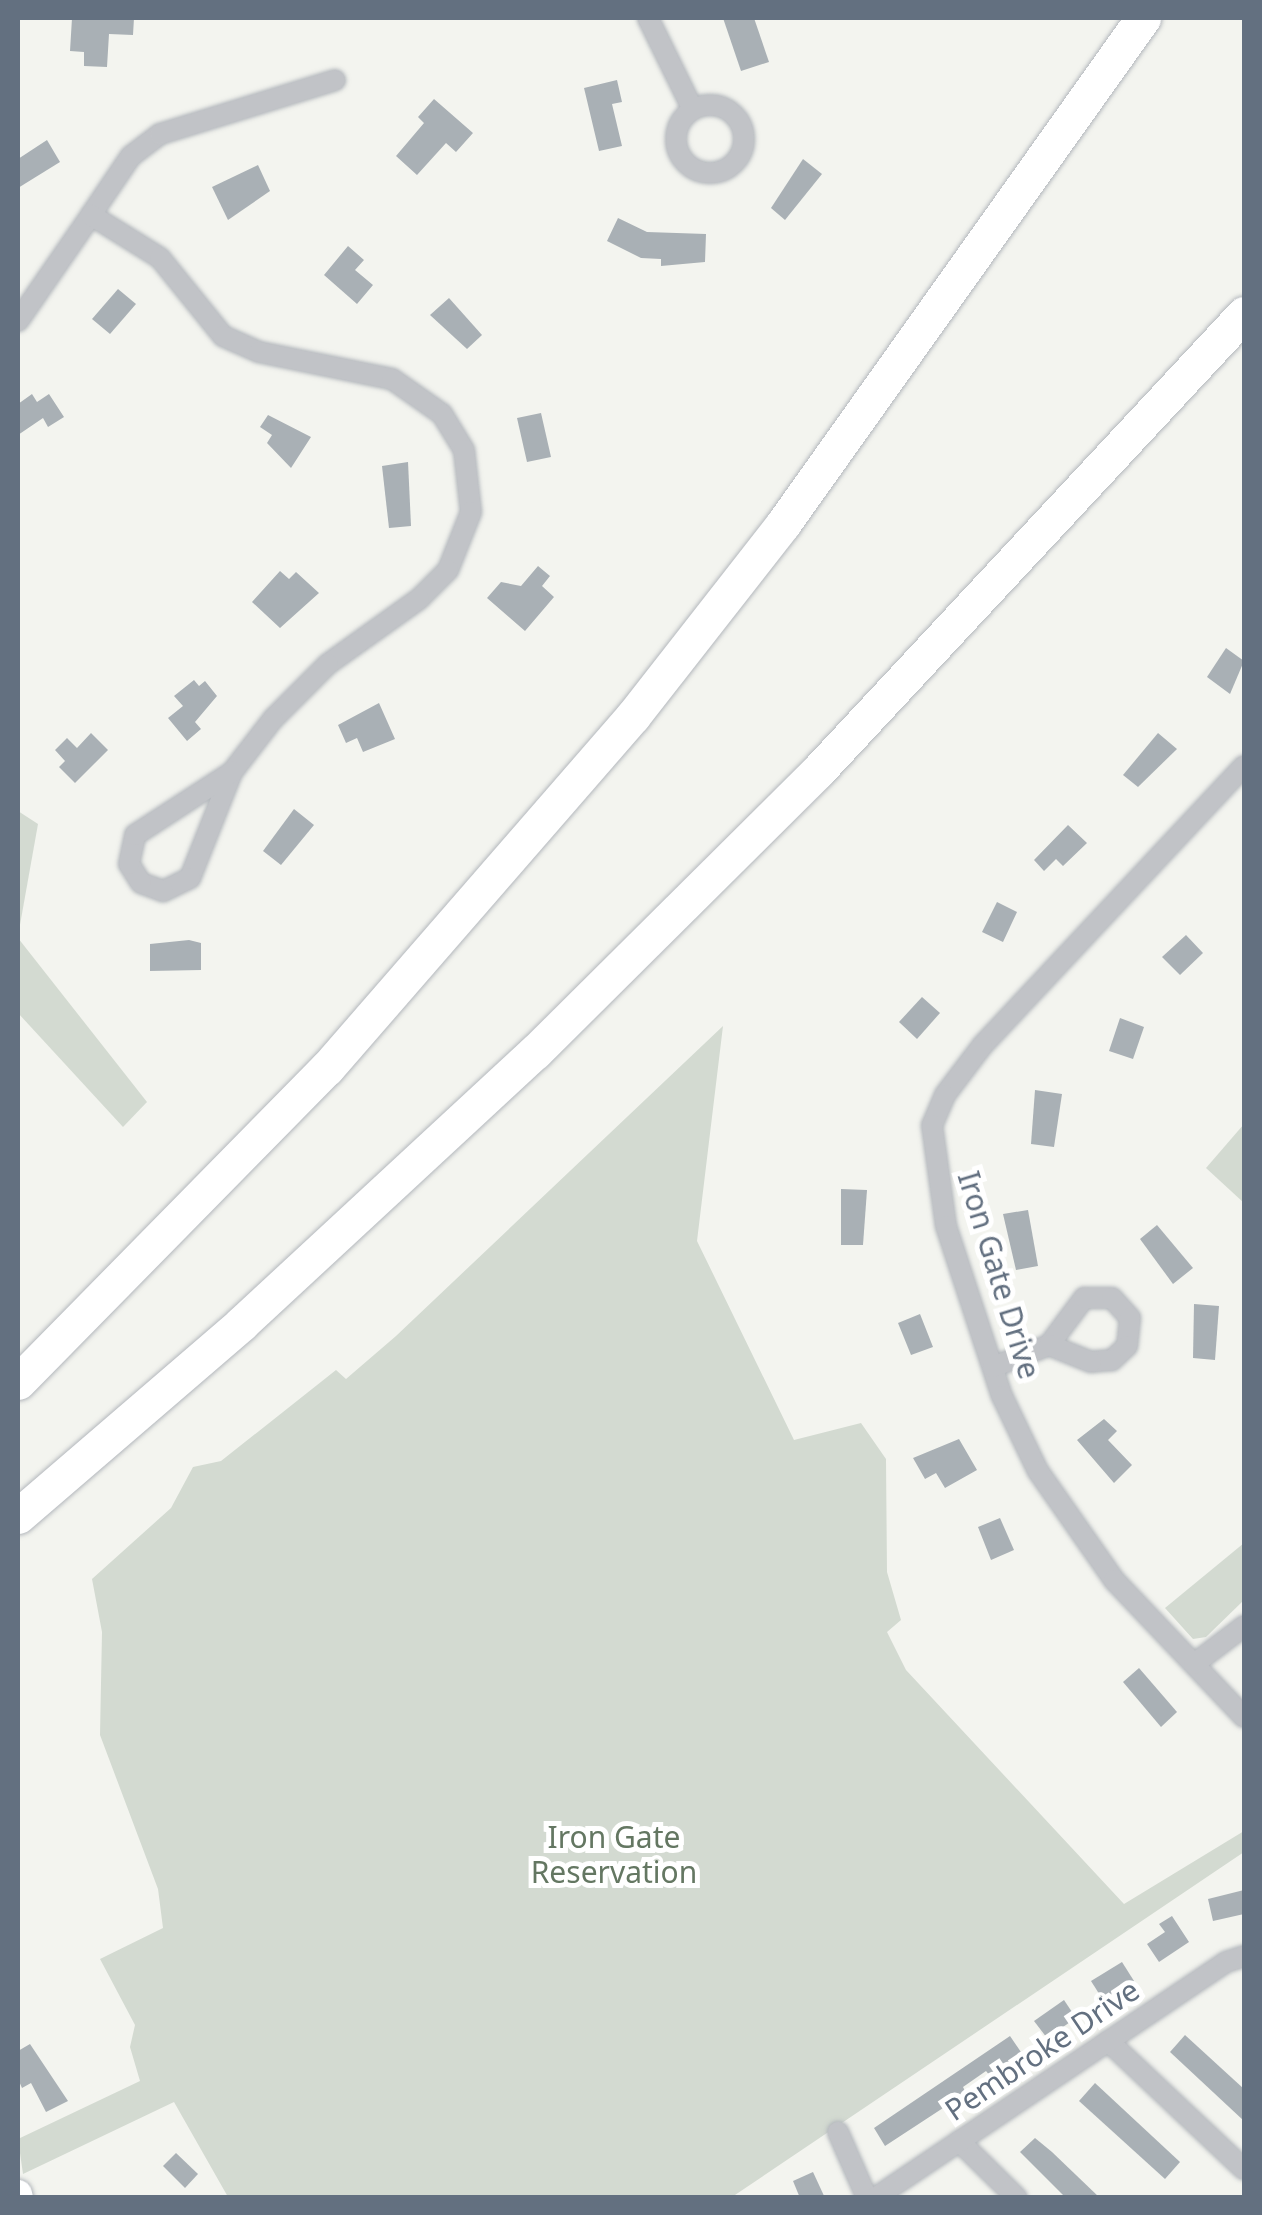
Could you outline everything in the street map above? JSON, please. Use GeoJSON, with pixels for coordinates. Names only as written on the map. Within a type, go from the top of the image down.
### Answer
{"type":"FeatureCollection","features":[{"type":"Feature","properties":{"kind":"highway"},"geometry":{"type":"LineString","coordinates":[[18,1382],[326,1068],[633,716],[783,524],[1144,18]]}},
{"type":"Feature","properties":{"kind":"highway"},"geometry":{"type":"LineString","coordinates":[[18,1516],[242,1323],[535,1052],[817,772],[1244,314]]}},
{"type":"Feature","properties":{"kind":"street"},"geometry":{"type":"LineString","coordinates":[[648,18],[693,110]]}},
{"type":"Feature","properties":{"kind":"street"},"geometry":{"type":"LineString","coordinates":[[18,320],[131,156],[160,134],[335,80]]}},
{"type":"Feature","properties":{"kind":"street"},"geometry":{"type":"LineString","coordinates":[[91,215],[160,258],[212,324],[239,345],[372,372],[410,388],[454,432],[470,470],[469,522],[448,570],[305,684],[232,772],[135,835],[129,864],[142,884],[163,890],[190,878],[232,772]]}},
{"type":"Feature","properties":{"kind":"street","name":"Iron Gate Drive"},"geometry":{"type":"LineString","coordinates":[[1244,766],[982,1046],[945,1094],[932,1125],[937,1196],[993,1367],[1038,1472],[1066,1518],[1244,1717]]}},
{"type":"Feature","properties":{"kind":"street"},"geometry":{"type":"LineString","coordinates":[[993,1367],[1049,1346]]}},
{"type":"Feature","properties":{"kind":"street"},"geometry":{"type":"LineString","coordinates":[[1194,1664],[1244,1626]]}},
{"type":"Feature","properties":{"kind":"street","name":"Pembroke Drive"},"geometry":{"type":"LineString","coordinates":[[875,2198],[1108,2041],[1244,1956]]}},
{"type":"Feature","properties":{"kind":"street"},"geometry":{"type":"LineString","coordinates":[[1108,2041],[1244,2168]]}},
{"type":"Feature","properties":{"kind":"street"},"geometry":{"type":"LineString","coordinates":[[838,2132],[867,2198]]}},
{"type":"Feature","properties":{"kind":"street"},"geometry":{"type":"LineString","coordinates":[[959,2141],[1016,2198]]}},
{"type":"Feature","properties":{"kind":"green space"},"geometry":{"type":"Polygon","coordinates":[[[18,811],[38,824],[18,936],[18,811]]]}},
{"type":"Feature","properties":{"kind":"green space"},"geometry":{"type":"Polygon","coordinates":[[[18,938],[147,1102],[123,1127],[18,1013],[18,938]]]}},
{"type":"Feature","properties":{"kind":"green space","name":"Iron Gate Reservation"},"geometry":{"type":"Polygon","coordinates":[[[723,1026],[697,1241],[794,1440],[861,1423],[886,1459],[887,1572],[901,1620],[887,1632],[906,1670],[1124,1904],[1244,1831],[1244,1852],[732,2197],[228,2197],[174,2102],[23,2174],[18,2139],[140,2081],[130,2047],[135,2025],[100,1959],[163,1928],[158,1889],[100,1735],[102,1632],[92,1579],[171,1508],[193,1467],[221,1461],[336,1370],[346,1379],[723,1026]]]}},
{"type":"Feature","properties":{"kind":"green space"},"geometry":{"type":"Polygon","coordinates":[[[1244,1124],[1244,1203],[1206,1168],[1244,1124]]]}},
{"type":"Feature","properties":{"kind":"green space"},"geometry":{"type":"Polygon","coordinates":[[[1244,1543],[1244,1600],[1206,1637],[1193,1639],[1165,1608],[1244,1543]]]}},
{"type":"Feature","properties":{"kind":"building"},"geometry":{"type":"Polygon","coordinates":[[[72,18],[134,18],[133,35],[109,34],[107,67],[84,66],[84,52],[70,51],[72,18]]]}},
{"type":"Feature","properties":{"kind":"building"},"geometry":{"type":"Polygon","coordinates":[[[723,18],[754,18],[769,62],[741,71],[723,18]]]}},
{"type":"Feature","properties":{"kind":"building"},"geometry":{"type":"Polygon","coordinates":[[[617,80],[622,102],[612,104],[622,146],[599,151],[584,88],[617,80]]]}},
{"type":"Feature","properties":{"kind":"building"},"geometry":{"type":"Polygon","coordinates":[[[434,99],[473,133],[456,152],[446,143],[417,175],[396,156],[424,123],[418,117],[434,99]]]}},
{"type":"Feature","properties":{"kind":"building"},"geometry":{"type":"Polygon","coordinates":[[[47,140],[60,162],[18,188],[18,159],[47,140]]]}},
{"type":"Feature","properties":{"kind":"building"},"geometry":{"type":"Polygon","coordinates":[[[803,159],[822,174],[785,220],[771,208],[803,159]]]}},
{"type":"Feature","properties":{"kind":"building"},"geometry":{"type":"Polygon","coordinates":[[[258,165],[270,191],[228,220],[212,187],[258,165]]]}},
{"type":"Feature","properties":{"kind":"building"},"geometry":{"type":"Polygon","coordinates":[[[618,218],[647,232],[706,234],[705,262],[661,266],[661,259],[641,258],[607,241],[618,218]]]}},
{"type":"Feature","properties":{"kind":"building"},"geometry":{"type":"Polygon","coordinates":[[[348,246],[364,260],[355,270],[373,285],[357,304],[324,275],[348,246]]]}},
{"type":"Feature","properties":{"kind":"building"},"geometry":{"type":"Polygon","coordinates":[[[118,289],[136,304],[110,334],[92,319],[118,289]]]}},
{"type":"Feature","properties":{"kind":"building"},"geometry":{"type":"Polygon","coordinates":[[[449,298],[482,335],[467,349],[430,315],[449,298]]]}},
{"type":"Feature","properties":{"kind":"building"},"geometry":{"type":"Polygon","coordinates":[[[32,394],[37,402],[49,394],[64,417],[48,427],[43,418],[18,435],[18,404],[32,394]]]}},
{"type":"Feature","properties":{"kind":"building"},"geometry":{"type":"Polygon","coordinates":[[[541,413],[551,457],[527,462],[517,418],[541,413]]]}},
{"type":"Feature","properties":{"kind":"building"},"geometry":{"type":"Polygon","coordinates":[[[268,415],[311,437],[291,468],[267,443],[272,435],[260,427],[268,415]]]}},
{"type":"Feature","properties":{"kind":"building"},"geometry":{"type":"Polygon","coordinates":[[[408,462],[411,526],[389,528],[382,466],[408,462]]]}},
{"type":"Feature","properties":{"kind":"building"},"geometry":{"type":"Polygon","coordinates":[[[538,566],[550,576],[542,586],[554,597],[525,631],[487,598],[501,582],[521,586],[538,566]]]}},
{"type":"Feature","properties":{"kind":"building"},"geometry":{"type":"Polygon","coordinates":[[[280,571],[289,579],[296,572],[319,593],[280,628],[252,602],[280,571]]]}},
{"type":"Feature","properties":{"kind":"building"},"geometry":{"type":"Polygon","coordinates":[[[1226,648],[1244,661],[1230,694],[1207,677],[1226,648]]]}},
{"type":"Feature","properties":{"kind":"building"},"geometry":{"type":"Polygon","coordinates":[[[194,680],[199,686],[205,681],[217,696],[195,722],[201,729],[187,741],[168,718],[183,706],[174,696],[194,680]]]}},
{"type":"Feature","properties":{"kind":"building"},"geometry":{"type":"Polygon","coordinates":[[[379,703],[395,739],[363,752],[357,738],[346,743],[338,725],[379,703]]]}},
{"type":"Feature","properties":{"kind":"building"},"geometry":{"type":"Polygon","coordinates":[[[91,733],[108,750],[75,783],[59,767],[65,761],[55,750],[67,738],[77,748],[91,733]]]}},
{"type":"Feature","properties":{"kind":"building"},"geometry":{"type":"Polygon","coordinates":[[[1158,733],[1177,749],[1138,787],[1123,775],[1158,733]]]}},
{"type":"Feature","properties":{"kind":"building"},"geometry":{"type":"Polygon","coordinates":[[[294,809],[314,825],[281,865],[263,851],[294,809]]]}},
{"type":"Feature","properties":{"kind":"building"},"geometry":{"type":"Polygon","coordinates":[[[1068,825],[1087,843],[1063,866],[1056,859],[1044,871],[1034,860],[1068,825]]]}},
{"type":"Feature","properties":{"kind":"building"},"geometry":{"type":"Polygon","coordinates":[[[997,902],[1017,912],[1003,942],[982,932],[997,902]]]}},
{"type":"Feature","properties":{"kind":"building"},"geometry":{"type":"Polygon","coordinates":[[[1186,935],[1203,953],[1180,975],[1162,957],[1186,935]]]}},
{"type":"Feature","properties":{"kind":"building"},"geometry":{"type":"Polygon","coordinates":[[[189,940],[201,943],[201,970],[150,971],[150,944],[189,940]]]}},
{"type":"Feature","properties":{"kind":"building"},"geometry":{"type":"Polygon","coordinates":[[[922,997],[940,1013],[917,1039],[899,1022],[922,997]]]}},
{"type":"Feature","properties":{"kind":"building"},"geometry":{"type":"Polygon","coordinates":[[[1120,1018],[1144,1027],[1133,1059],[1109,1051],[1120,1018]]]}},
{"type":"Feature","properties":{"kind":"building"},"geometry":{"type":"Polygon","coordinates":[[[1035,1090],[1062,1094],[1054,1147],[1031,1144],[1035,1090]]]}},
{"type":"Feature","properties":{"kind":"building"},"geometry":{"type":"Polygon","coordinates":[[[841,1189],[867,1190],[863,1245],[841,1245],[841,1189]]]}},
{"type":"Feature","properties":{"kind":"building"},"geometry":{"type":"Polygon","coordinates":[[[1028,1210],[1038,1266],[1016,1270],[1003,1214],[1028,1210]]]}},
{"type":"Feature","properties":{"kind":"building"},"geometry":{"type":"Polygon","coordinates":[[[1157,1225],[1193,1268],[1173,1284],[1140,1239],[1157,1225]]]}},
{"type":"Feature","properties":{"kind":"building"},"geometry":{"type":"Polygon","coordinates":[[[1194,1304],[1219,1306],[1215,1360],[1193,1358],[1194,1304]]]}},
{"type":"Feature","properties":{"kind":"building"},"geometry":{"type":"Polygon","coordinates":[[[920,1314],[933,1347],[911,1355],[898,1323],[920,1314]]]}},
{"type":"Feature","properties":{"kind":"building"},"geometry":{"type":"Polygon","coordinates":[[[1104,1419],[1117,1431],[1108,1440],[1132,1465],[1114,1483],[1077,1440],[1104,1419]]]}},
{"type":"Feature","properties":{"kind":"building"},"geometry":{"type":"Polygon","coordinates":[[[959,1439],[977,1470],[945,1488],[936,1473],[925,1479],[913,1458],[959,1439]]]}},
{"type":"Feature","properties":{"kind":"building"},"geometry":{"type":"Polygon","coordinates":[[[1000,1518],[1014,1550],[991,1560],[978,1527],[1000,1518]]]}},
{"type":"Feature","properties":{"kind":"building"},"geometry":{"type":"Polygon","coordinates":[[[1139,1668],[1177,1712],[1161,1727],[1123,1682],[1139,1668]]]}},
{"type":"Feature","properties":{"kind":"building"},"geometry":{"type":"Polygon","coordinates":[[[1244,1890],[1244,1914],[1213,1921],[1208,1899],[1244,1890]]]}},
{"type":"Feature","properties":{"kind":"building"},"geometry":{"type":"Polygon","coordinates":[[[1172,1916],[1189,1942],[1159,1962],[1147,1944],[1165,1932],[1159,1924],[1172,1916]]]}},
{"type":"Feature","properties":{"kind":"building"},"geometry":{"type":"Polygon","coordinates":[[[1122,1962],[1134,1981],[1103,2000],[1091,1981],[1122,1962]]]}},
{"type":"Feature","properties":{"kind":"building"},"geometry":{"type":"Polygon","coordinates":[[[1064,2000],[1076,2018],[1047,2038],[1034,2021],[1064,2000]]]}},
{"type":"Feature","properties":{"kind":"building"},"geometry":{"type":"Polygon","coordinates":[[[1185,2035],[1244,2089],[1244,2121],[1170,2052],[1185,2035]]]}},
{"type":"Feature","properties":{"kind":"building"},"geometry":{"type":"Polygon","coordinates":[[[1010,2036],[1023,2055],[990,2076],[986,2071],[963,2087],[966,2093],[885,2146],[874,2128],[1010,2036]]]}},
{"type":"Feature","properties":{"kind":"building"},"geometry":{"type":"Polygon","coordinates":[[[30,2044],[68,2101],[46,2112],[31,2083],[22,2088],[18,2079],[18,2051],[30,2044]]]}},
{"type":"Feature","properties":{"kind":"building"},"geometry":{"type":"Polygon","coordinates":[[[1095,2083],[1180,2162],[1165,2179],[1079,2101],[1095,2083]]]}},
{"type":"Feature","properties":{"kind":"building"},"geometry":{"type":"Polygon","coordinates":[[[1035,2138],[1100,2198],[1066,2198],[1020,2152],[1035,2138]]]}},
{"type":"Feature","properties":{"kind":"building"},"geometry":{"type":"Polygon","coordinates":[[[176,2153],[198,2174],[185,2188],[163,2166],[176,2153]]]}},
{"type":"Feature","properties":{"kind":"building"},"geometry":{"type":"Polygon","coordinates":[[[813,2172],[825,2198],[800,2198],[793,2181],[813,2172]]]}}]}
